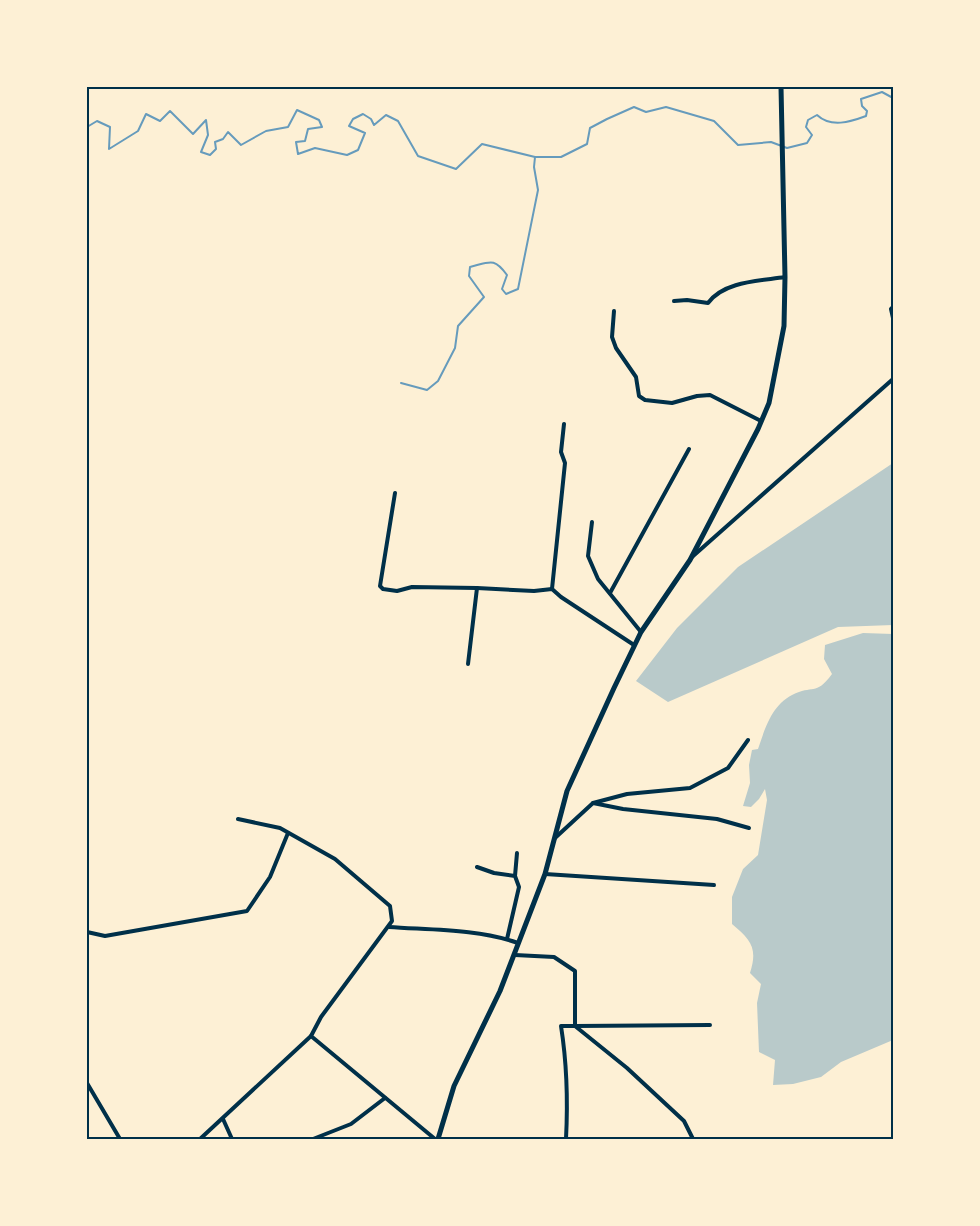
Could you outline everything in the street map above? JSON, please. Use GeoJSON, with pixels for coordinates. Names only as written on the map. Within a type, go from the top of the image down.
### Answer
{"type":"FeatureCollection","features":[{"type":"Feature","properties":{"kind":"main road"},"geometry":{"type":"LineString","coordinates":[[437,1139],[454,1086],[515,955],[545,874],[567,790],[641,632],[690,560],[769,403],[784,326],[781,87]]}},
{"type":"Feature","properties":{"kind":"street"},"geometry":{"type":"LineString","coordinates":[[674,301],[708,303],[713,296],[724,290],[785,277]]}},
{"type":"Feature","properties":{"kind":"street"},"geometry":{"type":"LineString","coordinates":[[893,307],[891,309],[893,318]]}},
{"type":"Feature","properties":{"kind":"street"},"geometry":{"type":"LineString","coordinates":[[614,311],[612,337],[616,348],[636,377],[639,396],[672,403],[710,395],[761,421]]}},
{"type":"Feature","properties":{"kind":"street"},"geometry":{"type":"LineString","coordinates":[[690,560],[893,379]]}},
{"type":"Feature","properties":{"kind":"street"},"geometry":{"type":"LineString","coordinates":[[552,589],[564,463],[561,452],[564,424]]}},
{"type":"Feature","properties":{"kind":"street"},"geometry":{"type":"LineString","coordinates":[[610,593],[689,449]]}},
{"type":"Feature","properties":{"kind":"street"},"geometry":{"type":"LineString","coordinates":[[394,493],[380,586],[382,589],[397,591],[412,587],[534,591],[552,589],[635,646]]}},
{"type":"Feature","properties":{"kind":"street"},"geometry":{"type":"LineString","coordinates":[[592,522],[588,556],[598,579],[641,632]]}},
{"type":"Feature","properties":{"kind":"street"},"geometry":{"type":"LineString","coordinates":[[468,664],[477,588]]}},
{"type":"Feature","properties":{"kind":"street"},"geometry":{"type":"LineString","coordinates":[[555,839],[592,803],[627,794],[690,788],[728,768],[748,740]]}},
{"type":"Feature","properties":{"kind":"street"},"geometry":{"type":"LineString","coordinates":[[592,803],[623,809],[717,819],[749,828]]}},
{"type":"Feature","properties":{"kind":"street"},"geometry":{"type":"LineString","coordinates":[[200,1139],[311,1036],[321,1017],[388,927],[393,916],[390,906],[384,900],[335,859],[280,828],[238,819]]}},
{"type":"Feature","properties":{"kind":"street"},"geometry":{"type":"LineString","coordinates":[[87,932],[105,936],[247,911],[270,877],[288,833]]}},
{"type":"Feature","properties":{"kind":"street"},"geometry":{"type":"LineString","coordinates":[[507,939],[519,886],[515,876],[517,853]]}},
{"type":"Feature","properties":{"kind":"street"},"geometry":{"type":"LineString","coordinates":[[477,867],[494,873],[515,876]]}},
{"type":"Feature","properties":{"kind":"street"},"geometry":{"type":"LineString","coordinates":[[545,874],[714,885]]}},
{"type":"Feature","properties":{"kind":"street"},"geometry":{"type":"LineString","coordinates":[[388,927],[450,931],[507,939],[519,944]]}},
{"type":"Feature","properties":{"kind":"street"},"geometry":{"type":"LineString","coordinates":[[515,955],[554,957],[575,971],[575,1026]]}},
{"type":"Feature","properties":{"kind":"street"},"geometry":{"type":"LineString","coordinates":[[566,1139],[567,1062],[561,1026],[710,1025]]}},
{"type":"Feature","properties":{"kind":"street"},"geometry":{"type":"LineString","coordinates":[[575,1026],[627,1068],[684,1121],[693,1139]]}},
{"type":"Feature","properties":{"kind":"street"},"geometry":{"type":"LineString","coordinates":[[311,1036],[437,1139]]}},
{"type":"Feature","properties":{"kind":"street"},"geometry":{"type":"LineString","coordinates":[[87,1083],[120,1139]]}},
{"type":"Feature","properties":{"kind":"street"},"geometry":{"type":"LineString","coordinates":[[313,1139],[351,1124],[386,1098]]}},
{"type":"Feature","properties":{"kind":"street"},"geometry":{"type":"LineString","coordinates":[[223,1119],[232,1139]]}},
{"type":"Feature","properties":{"kind":"shaded area"},"geometry":{"type":"Polygon","coordinates":[[[893,463],[893,625],[838,627],[668,702],[636,681],[677,628],[738,567],[893,463]]]}},
{"type":"Feature","properties":{"kind":"shaded area"},"geometry":{"type":"Polygon","coordinates":[[[863,633],[893,634],[893,1040],[841,1062],[821,1077],[793,1084],[773,1085],[775,1060],[759,1052],[757,1003],[761,984],[750,973],[753,951],[748,940],[732,924],[732,897],[743,869],[758,855],[767,800],[765,789],[751,807],[743,806],[750,783],[749,765],[752,750],[758,749],[770,719],[779,705],[792,695],[817,688],[832,674],[824,659],[825,645],[863,633]]]}},
{"type":"Feature","properties":{"kind":"waterway"},"geometry":{"type":"LineString","coordinates":[[87,127],[97,121],[110,127],[109,149],[138,131],[146,114],[160,121],[170,111],[193,134],[206,120],[208,135],[201,152],[210,155],[216,149],[215,142],[223,139],[228,132],[241,145],[266,131],[288,127],[297,110],[319,120],[322,127],[308,129],[305,141],[296,142],[298,154],[315,148],[347,155],[358,150],[365,133],[349,126],[353,119],[363,114],[371,119],[374,125],[386,115],[398,121],[418,156],[456,169],[482,144],[535,157],[561,157],[587,144],[590,128],[634,107],[646,112],[666,107],[714,121],[738,145],[771,142],[787,148],[807,143],[812,135],[806,127],[808,120],[817,115],[834,123],[847,122],[866,116],[867,111],[862,106],[861,99],[882,92],[893,98]]}},
{"type":"Feature","properties":{"kind":"waterway"},"geometry":{"type":"LineString","coordinates":[[401,383],[427,390],[438,381],[455,348],[458,326],[484,297],[469,276],[470,267],[495,263],[507,275],[502,289],[506,294],[518,289],[538,190],[534,167],[535,157]]}}]}
